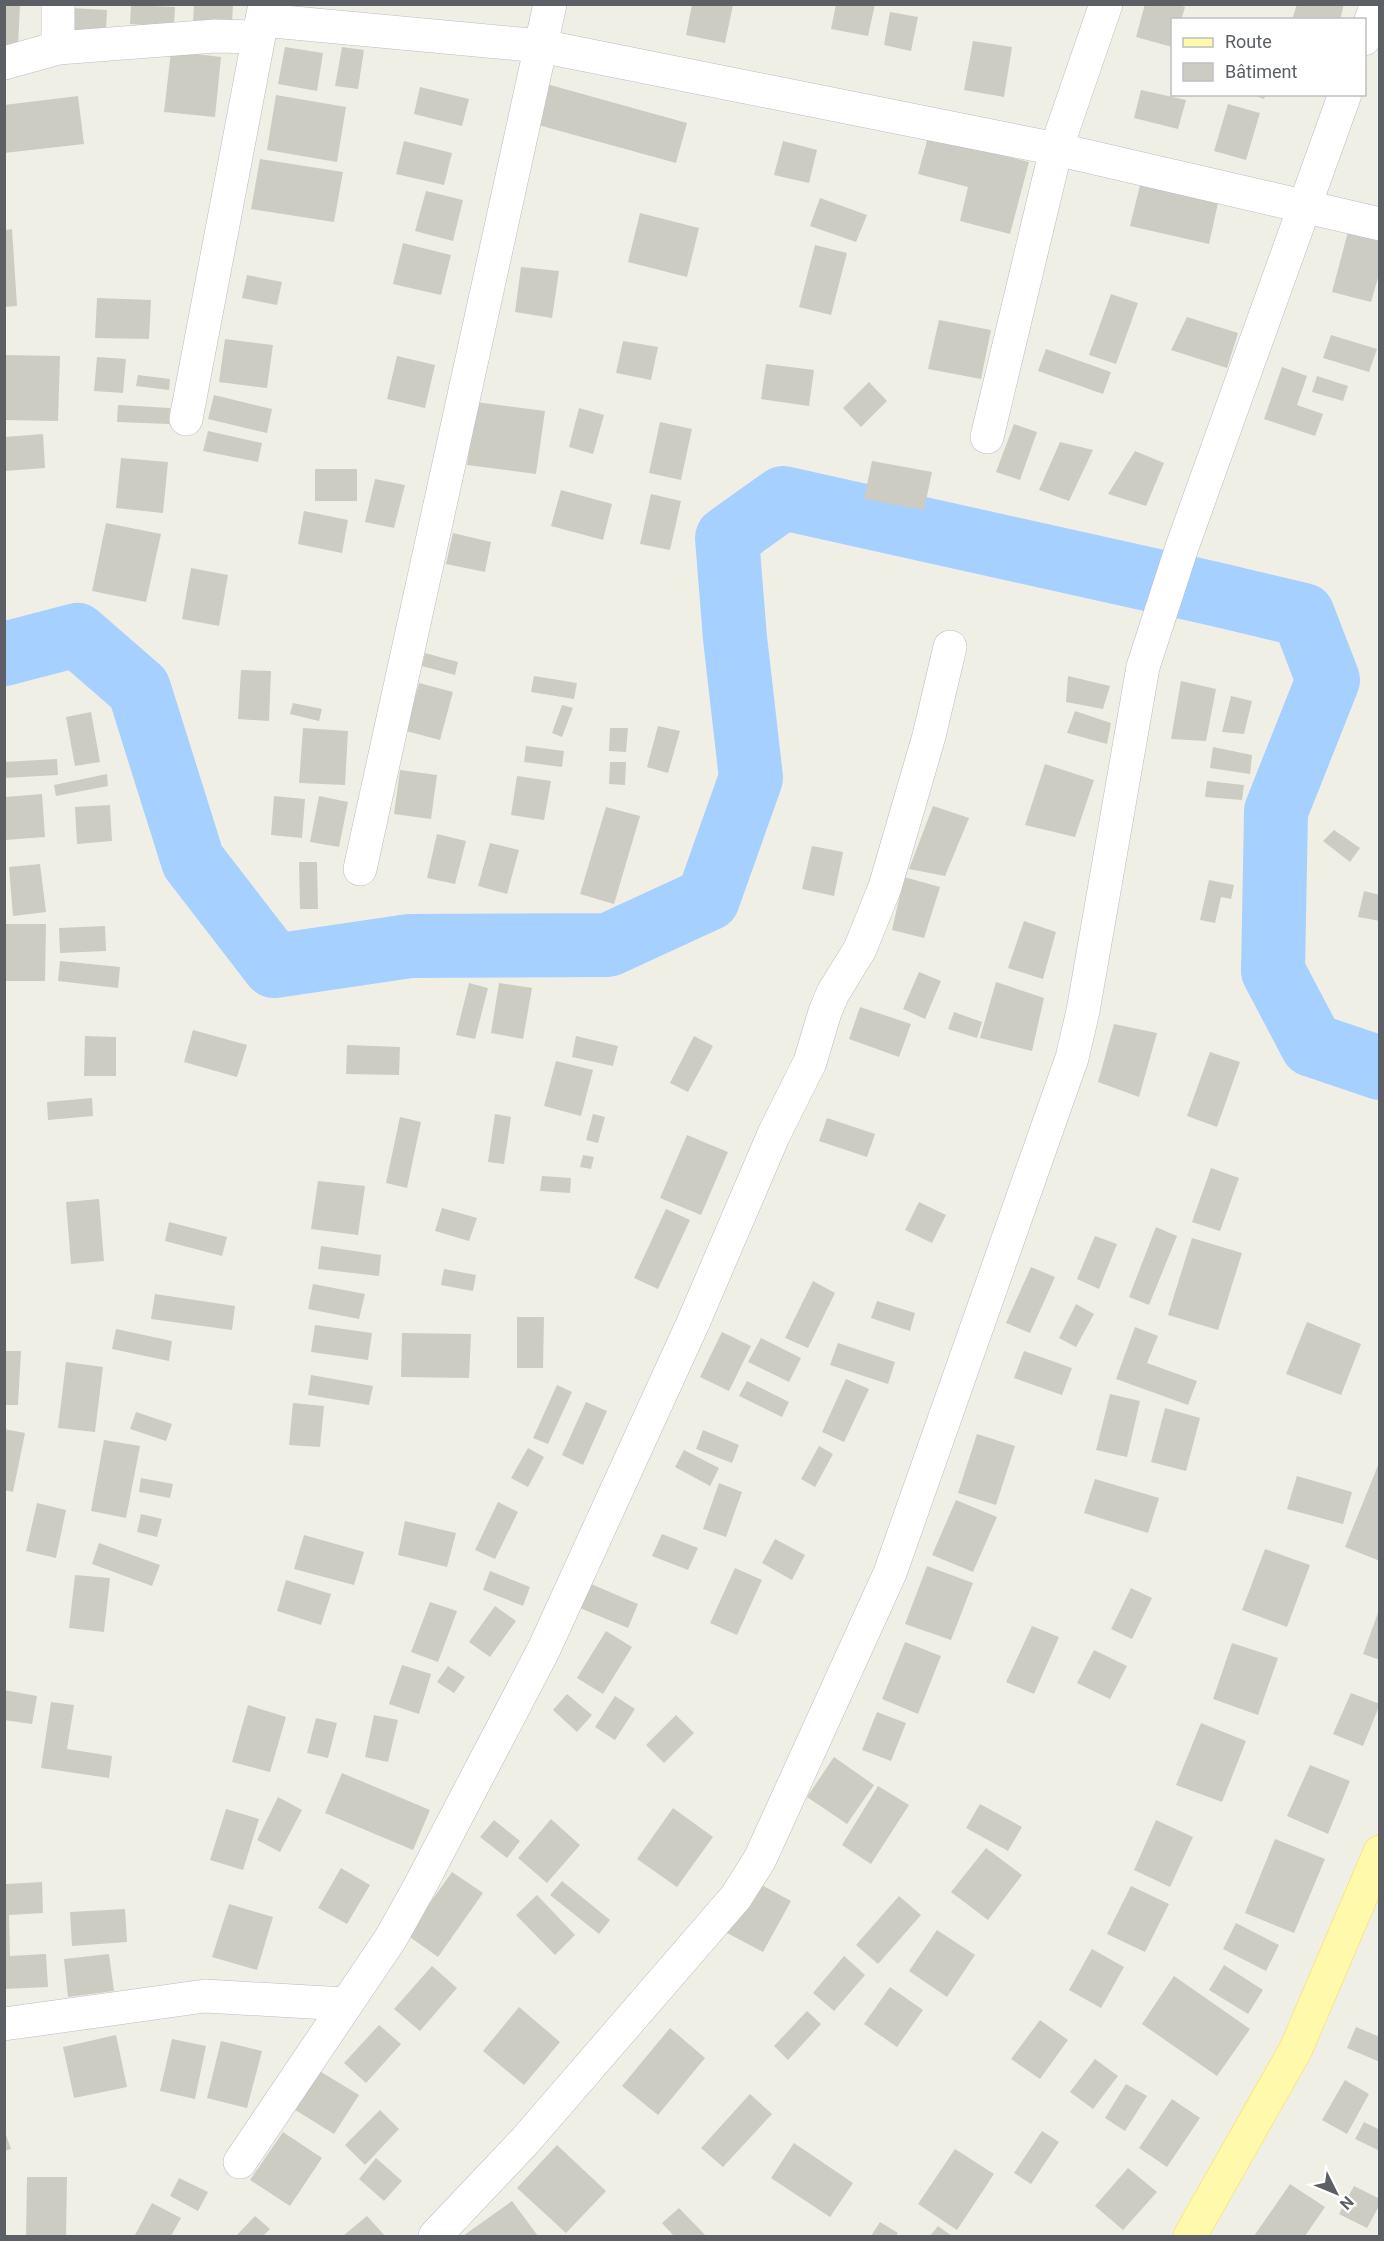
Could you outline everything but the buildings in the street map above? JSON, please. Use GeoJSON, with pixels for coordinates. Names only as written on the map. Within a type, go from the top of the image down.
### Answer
{"type":"FeatureCollection","features":[{"type":"Feature","properties":{"kind":"main road"},"geometry":{"type":"LineString","coordinates":[[1190,2236],[1296,2049],[1380,1852]]}},
{"type":"Feature","properties":{"kind":"street"},"geometry":{"type":"LineString","coordinates":[[58,4],[58,48]]}},
{"type":"Feature","properties":{"kind":"street"},"geometry":{"type":"LineString","coordinates":[[360,869],[550,4]]}},
{"type":"Feature","properties":{"kind":"street"},"geometry":{"type":"LineString","coordinates":[[987,437],[1056,149],[1106,4]]}},
{"type":"Feature","properties":{"kind":"street"},"geometry":{"type":"LineString","coordinates":[[1366,36],[1377,4]]}},
{"type":"Feature","properties":{"kind":"street"},"geometry":{"type":"LineString","coordinates":[[186,419],[262,21]]}},
{"type":"Feature","properties":{"kind":"street"},"geometry":{"type":"LineString","coordinates":[[4,63],[58,48],[215,36],[262,21],[541,46],[1056,149],[1380,224]]}},
{"type":"Feature","properties":{"kind":"street"},"geometry":{"type":"LineString","coordinates":[[435,2236],[525,2141],[736,1897],[760,1859],[885,1584],[1072,1058],[1083,1011],[1143,667],[1182,547],[1307,206],[1344,96]]}},
{"type":"Feature","properties":{"kind":"street"},"geometry":{"type":"LineString","coordinates":[[240,2162],[391,1938],[544,1649],[693,1323],[774,1134],[810,1062],[833,993],[860,948],[885,887],[929,736],[950,647]]}},
{"type":"Feature","properties":{"kind":"street"},"geometry":{"type":"LineString","coordinates":[[4,2024],[205,1996],[345,2004]]}},
{"type":"Feature","properties":{"kind":"waterway"},"geometry":{"type":"LineString","coordinates":[[4,654],[77,635],[139,689],[193,861],[274,966],[410,946],[608,945],[708,899],[751,778],[735,638],[727,538],[783,498],[1303,615],[1328,680],[1276,811],[1273,971],[1312,1045],[1380,1068]]}}]}
